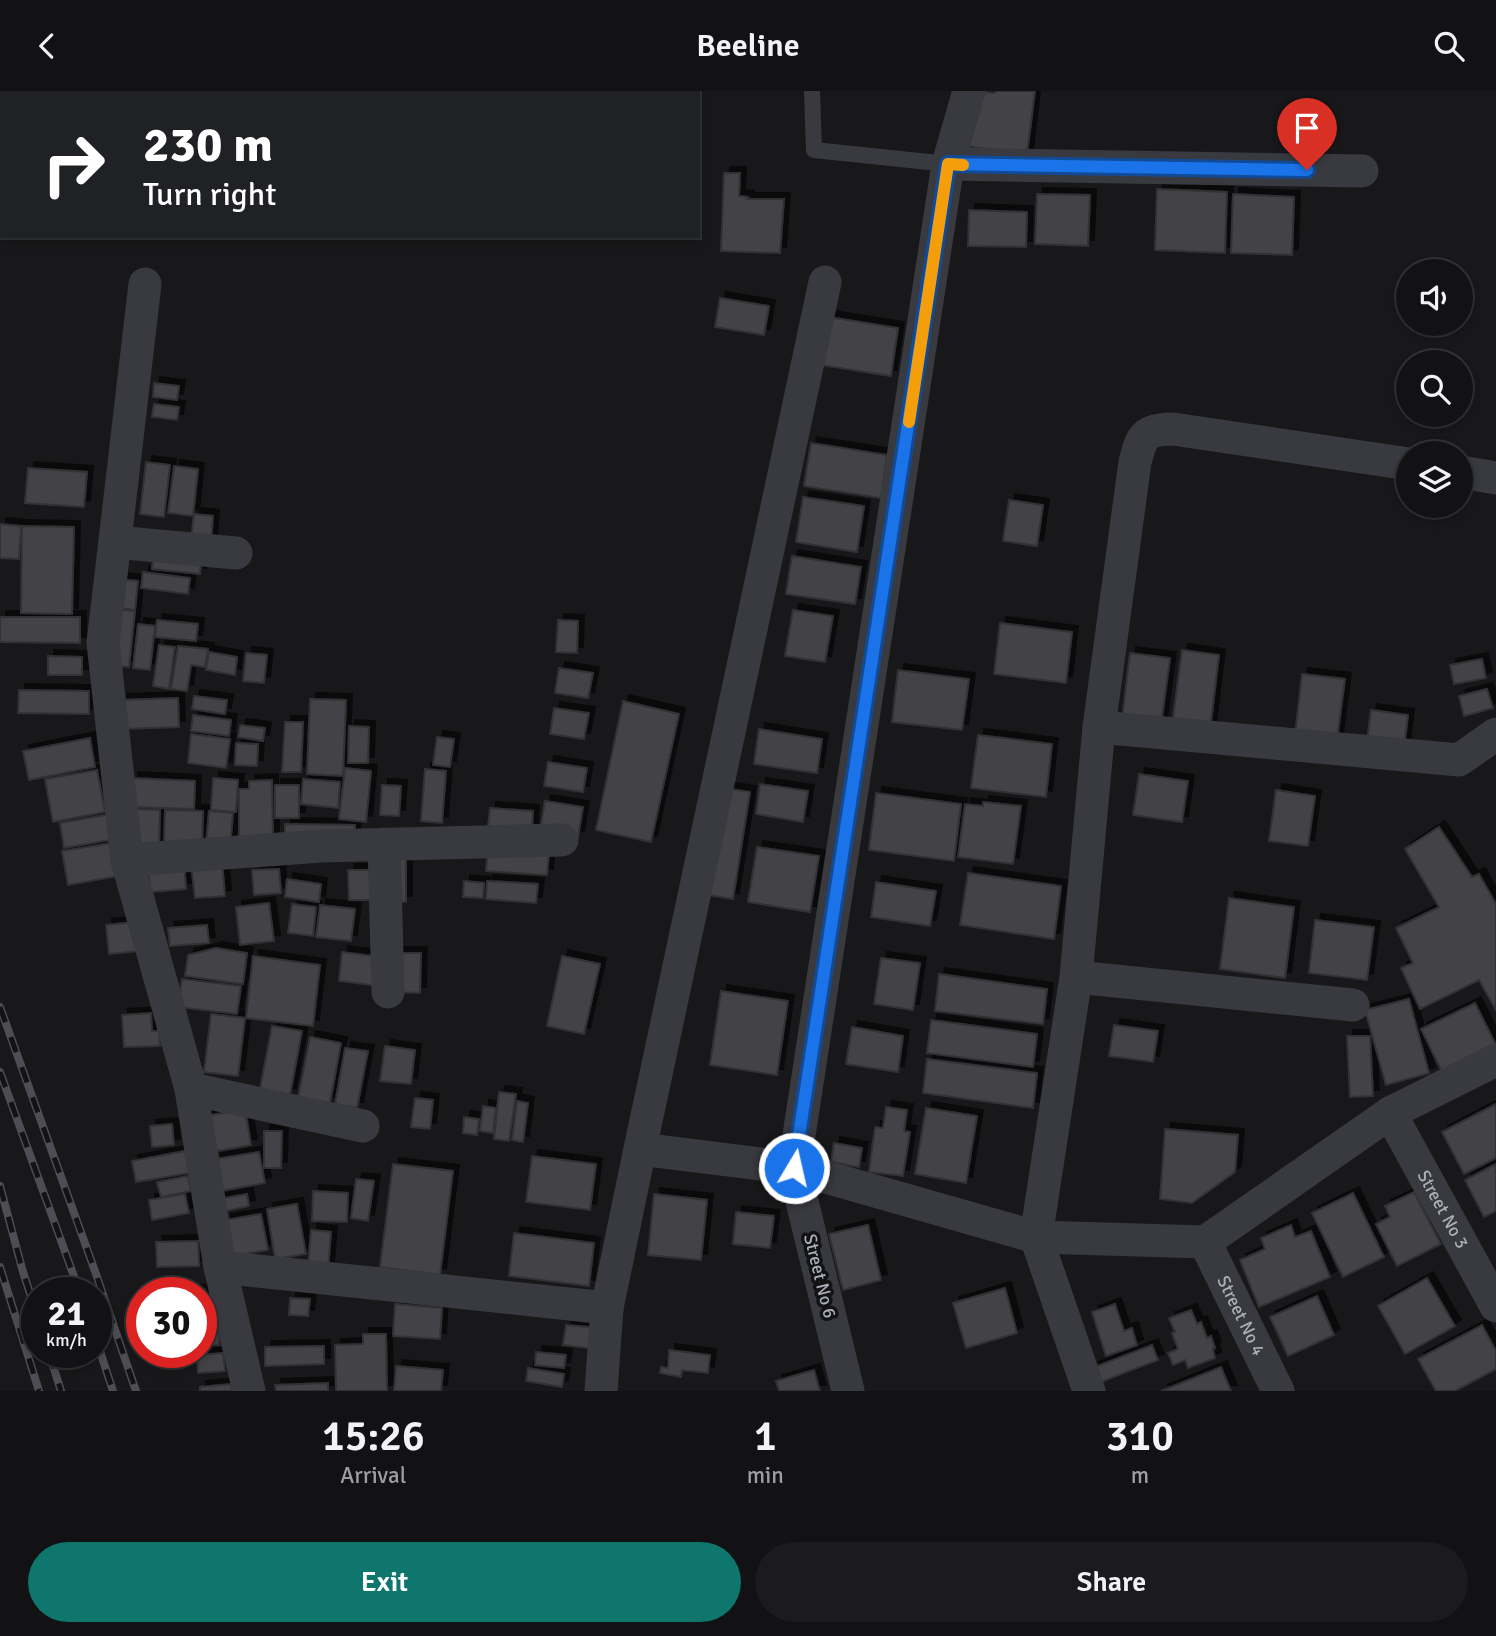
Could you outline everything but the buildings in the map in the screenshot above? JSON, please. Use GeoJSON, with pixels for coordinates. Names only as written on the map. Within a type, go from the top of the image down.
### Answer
{"type":"FeatureCollection","features":[{"type":"Feature","properties":{"kind":"street","name":"Street No 6"},"geometry":{"type":"LineString","coordinates":[[848,1391],[794,1168],[948,164],[969,91]]}},
{"type":"Feature","properties":{"kind":"street"},"geometry":{"type":"LineString","coordinates":[[948,164],[1362,171]]}},
{"type":"Feature","properties":{"kind":"street"},"geometry":{"type":"LineString","coordinates":[[601,1391],[607,1308],[825,282]]}},
{"type":"Feature","properties":{"kind":"street"},"geometry":{"type":"LineString","coordinates":[[145,284],[103,643],[127,860],[191,1089],[220,1267],[249,1391]]}},
{"type":"Feature","properties":{"kind":"street"},"geometry":{"type":"LineString","coordinates":[[1089,1391],[1036,1237],[1076,977],[1099,727],[1135,461],[1141,440],[1154,430],[1173,429],[1396,462]]}},
{"type":"Feature","properties":{"kind":"street"},"geometry":{"type":"LineString","coordinates":[[1473,474],[1496,478]]}},
{"type":"Feature","properties":{"kind":"street"},"geometry":{"type":"LineString","coordinates":[[115,542],[236,553]]}},
{"type":"Feature","properties":{"kind":"street"},"geometry":{"type":"LineString","coordinates":[[1099,727],[1459,760],[1496,734]]}},
{"type":"Feature","properties":{"kind":"street"},"geometry":{"type":"LineString","coordinates":[[127,860],[321,846],[562,841]]}},
{"type":"Feature","properties":{"kind":"street"},"geometry":{"type":"LineString","coordinates":[[384,844],[388,992]]}},
{"type":"Feature","properties":{"kind":"street"},"geometry":{"type":"LineString","coordinates":[[1076,977],[1353,1005]]}},
{"type":"Feature","properties":{"kind":"street"},"geometry":{"type":"LineString","coordinates":[[640,1149],[794,1168],[1036,1237],[1205,1242],[1390,1113],[1496,1060]]}},
{"type":"Feature","properties":{"kind":"street"},"geometry":{"type":"LineString","coordinates":[[191,1089],[363,1126]]}},
{"type":"Feature","properties":{"kind":"street","name":"Street No 3"},"geometry":{"type":"LineString","coordinates":[[1390,1113],[1496,1305]]}},
{"type":"Feature","properties":{"kind":"street","name":"Street No 4"},"geometry":{"type":"LineString","coordinates":[[1205,1242],[1278,1391]]}},
{"type":"Feature","properties":{"kind":"street"},"geometry":{"type":"LineString","coordinates":[[220,1267],[607,1308]]}},
{"type":"Feature","properties":{"kind":"lane"},"geometry":{"type":"LineString","coordinates":[[812,91],[814,150],[948,164]]}},
{"type":"Feature","properties":{"kind":"railway"},"geometry":{"type":"LineString","coordinates":[[0,1007],[136,1391]]}},
{"type":"Feature","properties":{"kind":"railway"},"geometry":{"type":"LineString","coordinates":[[0,1072],[74,1277]]}},
{"type":"Feature","properties":{"kind":"railway"},"geometry":{"type":"LineString","coordinates":[[0,1186],[25,1277]]}},
{"type":"Feature","properties":{"kind":"railway"},"geometry":{"type":"LineString","coordinates":[[0,1267],[39,1391]]}},
{"type":"Feature","properties":{"kind":"railway"},"geometry":{"type":"LineString","coordinates":[[54,1368],[61,1391]]}},
{"type":"Feature","properties":{"kind":"railway"},"geometry":{"type":"LineString","coordinates":[[105,1368],[113,1391]]}},
{"type":"Feature","properties":{"kind":"slow traffic"},"geometry":{"type":"LineString","coordinates":[[909,422],[948,164],[963,165]]}},
{"type":"Feature","properties":{"kind":"route"},"geometry":{"type":"LineString","coordinates":[[794,1168],[948,164],[1307,170]]}}]}
